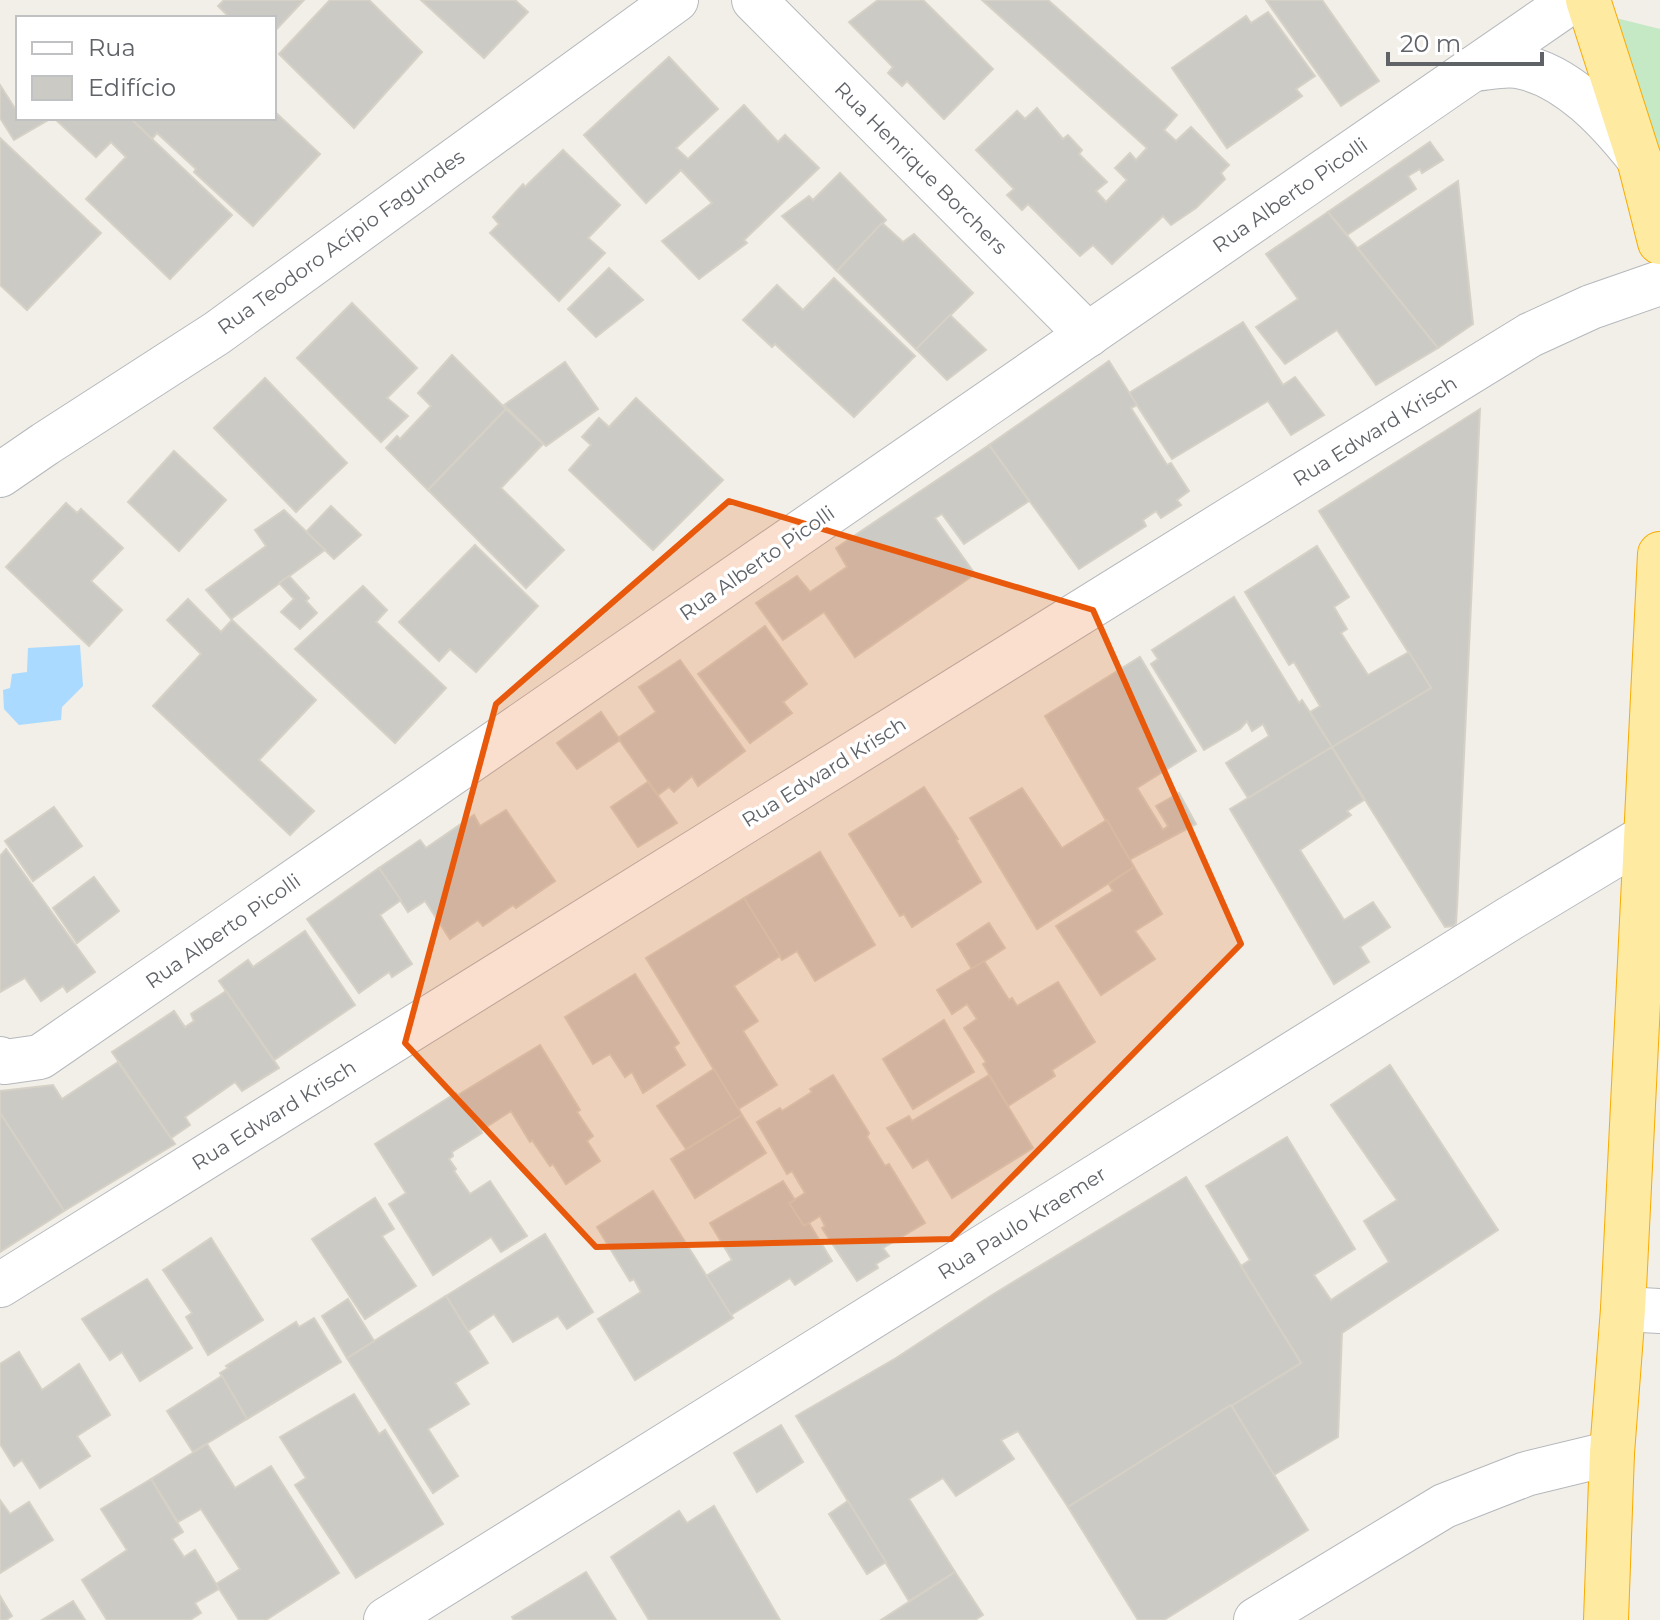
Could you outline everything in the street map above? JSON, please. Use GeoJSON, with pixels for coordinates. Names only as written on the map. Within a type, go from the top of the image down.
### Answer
{"type":"FeatureCollection","features":[{"type":"Feature","properties":{"kind":"highway"},"geometry":{"type":"LineString","coordinates":[[1588,0],[1639,159],[1660,242]]}},
{"type":"Feature","properties":{"kind":"highway"},"geometry":{"type":"LineString","coordinates":[[1606,1620],[1612,1453],[1642,1310],[1660,554]]}},
{"type":"Feature","properties":{"kind":"street","name":"Rua Teodoro Acípio Fagundes"},"geometry":{"type":"LineString","coordinates":[[0,475],[217,333],[676,0]]}},
{"type":"Feature","properties":{"kind":"street","name":"Rua Henrique Borchers"},"geometry":{"type":"LineString","coordinates":[[754,0],[1088,335]]}},
{"type":"Feature","properties":{"kind":"street","name":"Rua Alberto Picolli"},"geometry":{"type":"LineString","coordinates":[[20,1058],[1088,335],[1573,0]]}},
{"type":"Feature","properties":{"kind":"street"},"geometry":{"type":"LineString","coordinates":[[1473,69],[1515,66],[1536,71],[1553,80],[1585,100],[1614,127],[1639,159]]}},
{"type":"Feature","properties":{"kind":"street","name":"Rua Edward Krisch"},"geometry":{"type":"LineString","coordinates":[[0,1285],[1517,343],[1591,307],[1660,283]]}},
{"type":"Feature","properties":{"kind":"street","name":"Rua Paulo Kraemer"},"geometry":{"type":"LineString","coordinates":[[386,1620],[1653,832]]}},
{"type":"Feature","properties":{"kind":"street"},"geometry":{"type":"LineString","coordinates":[[1256,1620],[1444,1506],[1526,1474],[1612,1453]]}},
{"type":"Feature","properties":{"kind":"highlighted area"},"geometry":{"type":"Polygon","coordinates":[[[729,501],[1093,610],[1241,944],[951,1239],[596,1247],[405,1043],[496,704],[729,501]]]}},
{"type":"Feature","properties":{"kind":"green space"},"geometry":{"type":"Polygon","coordinates":[[[1608,16],[1660,29],[1660,152],[1608,16]]]}},
{"type":"Feature","properties":{"kind":"water"},"geometry":{"type":"Polygon","coordinates":[[[80,645],[83,686],[62,707],[61,720],[19,725],[4,709],[3,690],[10,688],[12,674],[27,672],[28,648],[80,645]]]}},
{"type":"Feature","properties":{"kind":"building"},"geometry":{"type":"Polygon","coordinates":[[[224,0],[304,0],[276,30],[276,16],[228,16],[218,6],[224,0]]]}},
{"type":"Feature","properties":{"kind":"building"},"geometry":{"type":"Polygon","coordinates":[[[330,0],[369,0],[422,52],[354,128],[279,54],[330,0]]]}},
{"type":"Feature","properties":{"kind":"building"},"geometry":{"type":"Polygon","coordinates":[[[421,0],[515,0],[528,12],[484,58],[421,0]]]}},
{"type":"Feature","properties":{"kind":"building"},"geometry":{"type":"Polygon","coordinates":[[[878,0],[923,0],[993,69],[944,119],[907,81],[902,86],[888,73],[893,67],[849,22],[878,0]]]}},
{"type":"Feature","properties":{"kind":"building"},"geometry":{"type":"Polygon","coordinates":[[[982,0],[1048,0],[1177,115],[1164,130],[1176,141],[1191,127],[1229,165],[1221,173],[1225,179],[1196,208],[1171,225],[1163,216],[1112,264],[1093,245],[1080,256],[1028,204],[1022,210],[1007,195],[1014,189],[976,150],[1017,111],[1025,119],[1037,108],[1063,139],[1068,135],[1082,150],[1079,154],[1107,182],[1096,191],[1106,202],[1127,180],[1115,168],[1130,153],[1136,160],[1147,148],[982,0]]]}},
{"type":"Feature","properties":{"kind":"building"},"geometry":{"type":"Polygon","coordinates":[[[1266,0],[1322,0],[1379,81],[1341,106],[1266,0]]]}},
{"type":"Feature","properties":{"kind":"building"},"geometry":{"type":"Polygon","coordinates":[[[1268,12],[1315,76],[1296,89],[1302,96],[1227,148],[1172,68],[1246,16],[1251,23],[1268,12]]]}},
{"type":"Feature","properties":{"kind":"building"},"geometry":{"type":"Polygon","coordinates":[[[669,57],[718,109],[676,148],[688,159],[744,105],[778,142],[785,135],[819,168],[744,240],[747,243],[699,279],[662,241],[712,203],[681,170],[646,203],[584,135],[669,57]]]}},
{"type":"Feature","properties":{"kind":"building"},"geometry":{"type":"Polygon","coordinates":[[[0,85],[16,110],[16,120],[48,120],[14,140],[0,118],[0,85]]]}},
{"type":"Feature","properties":{"kind":"building"},"geometry":{"type":"Polygon","coordinates":[[[276,113],[320,154],[253,226],[157,133],[152,139],[132,120],[276,120],[276,113]]]}},
{"type":"Feature","properties":{"kind":"building"},"geometry":{"type":"Polygon","coordinates":[[[56,120],[132,120],[232,215],[170,279],[86,199],[126,157],[111,142],[96,157],[56,120]]]}},
{"type":"Feature","properties":{"kind":"building"},"geometry":{"type":"Polygon","coordinates":[[[0,138],[101,233],[27,310],[0,285],[0,138]]]}},
{"type":"Feature","properties":{"kind":"building"},"geometry":{"type":"Polygon","coordinates":[[[1430,142],[1443,160],[1422,173],[1420,169],[1408,176],[1416,189],[1347,235],[1328,212],[1430,142]]]}},
{"type":"Feature","properties":{"kind":"building"},"geometry":{"type":"Polygon","coordinates":[[[563,150],[620,205],[588,238],[605,253],[559,301],[490,233],[499,224],[493,217],[523,184],[525,187],[563,150]]]}},
{"type":"Feature","properties":{"kind":"building"},"geometry":{"type":"Polygon","coordinates":[[[840,173],[886,220],[837,271],[782,216],[809,196],[813,200],[840,173]]]}},
{"type":"Feature","properties":{"kind":"building"},"geometry":{"type":"Polygon","coordinates":[[[1458,181],[1473,324],[1438,348],[1358,248],[1458,181]]]}},
{"type":"Feature","properties":{"kind":"building"},"geometry":{"type":"Polygon","coordinates":[[[1328,212],[1438,348],[1376,385],[1337,330],[1285,364],[1256,327],[1298,299],[1266,254],[1328,212]]]}},
{"type":"Feature","properties":{"kind":"building"},"geometry":{"type":"Polygon","coordinates":[[[882,223],[903,242],[914,234],[973,293],[916,349],[837,271],[882,223]]]}},
{"type":"Feature","properties":{"kind":"building"},"geometry":{"type":"Polygon","coordinates":[[[609,268],[643,300],[596,337],[568,309],[609,268]]]}},
{"type":"Feature","properties":{"kind":"building"},"geometry":{"type":"Polygon","coordinates":[[[834,278],[915,356],[854,417],[775,344],[772,347],[743,320],[777,285],[803,310],[834,278]]]}},
{"type":"Feature","properties":{"kind":"building"},"geometry":{"type":"Polygon","coordinates":[[[352,303],[417,368],[387,398],[408,416],[381,442],[297,358],[352,303]]]}},
{"type":"Feature","properties":{"kind":"building"},"geometry":{"type":"Polygon","coordinates":[[[950,315],[986,350],[947,380],[916,349],[950,315]]]}},
{"type":"Feature","properties":{"kind":"building"},"geometry":{"type":"Polygon","coordinates":[[[1243,322],[1283,385],[1295,377],[1324,415],[1291,435],[1268,401],[1172,459],[1129,393],[1243,322]]]}},
{"type":"Feature","properties":{"kind":"building"},"geometry":{"type":"Polygon","coordinates":[[[452,355],[506,409],[428,490],[386,448],[397,436],[400,439],[431,406],[418,393],[452,355]]]}},
{"type":"Feature","properties":{"kind":"building"},"geometry":{"type":"Polygon","coordinates":[[[1109,361],[1137,405],[1131,408],[1167,465],[1171,463],[1189,491],[1177,500],[1181,505],[1161,518],[1156,511],[1143,520],[1146,526],[1079,569],[989,445],[1109,361]]]}},
{"type":"Feature","properties":{"kind":"building"},"geometry":{"type":"Polygon","coordinates":[[[565,362],[598,409],[546,446],[504,405],[565,362]]]}},
{"type":"Feature","properties":{"kind":"building"},"geometry":{"type":"Polygon","coordinates":[[[265,378],[347,463],[296,512],[214,428],[265,378]]]}},
{"type":"Feature","properties":{"kind":"building"},"geometry":{"type":"Polygon","coordinates":[[[636,398],[723,480],[653,550],[569,470],[591,445],[582,437],[599,418],[609,427],[636,398]]]}},
{"type":"Feature","properties":{"kind":"building"},"geometry":{"type":"Polygon","coordinates":[[[506,409],[543,444],[501,488],[564,550],[526,588],[428,490],[506,409]]]}},
{"type":"Feature","properties":{"kind":"building"},"geometry":{"type":"Polygon","coordinates":[[[1480,409],[1456,923],[1445,927],[1332,747],[1431,688],[1319,511],[1480,409]]]}},
{"type":"Feature","properties":{"kind":"building"},"geometry":{"type":"Polygon","coordinates":[[[989,445],[1029,501],[964,544],[942,514],[935,518],[975,574],[855,657],[824,612],[783,640],[756,603],[797,576],[810,592],[847,567],[836,548],[989,445]]]}},
{"type":"Feature","properties":{"kind":"building"},"geometry":{"type":"Polygon","coordinates":[[[174,451],[226,500],[179,551],[128,502],[174,451]]]}},
{"type":"Feature","properties":{"kind":"building"},"geometry":{"type":"Polygon","coordinates":[[[66,503],[77,513],[81,509],[123,548],[91,581],[122,610],[89,646],[6,567],[66,503]]]}},
{"type":"Feature","properties":{"kind":"building"},"geometry":{"type":"Polygon","coordinates":[[[331,506],[361,535],[334,559],[306,532],[331,506]]]}},
{"type":"Feature","properties":{"kind":"building"},"geometry":{"type":"Polygon","coordinates":[[[284,510],[325,550],[231,619],[206,590],[266,546],[255,530],[284,510]]]}},
{"type":"Feature","properties":{"kind":"building"},"geometry":{"type":"Polygon","coordinates":[[[475,545],[538,606],[476,672],[450,649],[439,661],[399,622],[475,545]]]}},
{"type":"Feature","properties":{"kind":"building"},"geometry":{"type":"Polygon","coordinates":[[[1317,546],[1349,597],[1334,607],[1347,629],[1341,633],[1368,675],[1409,652],[1431,688],[1332,747],[1310,712],[1320,706],[1294,662],[1289,665],[1245,592],[1317,546]]]}},
{"type":"Feature","properties":{"kind":"building"},"geometry":{"type":"Polygon","coordinates":[[[289,576],[309,598],[306,601],[317,613],[300,629],[281,612],[294,599],[279,583],[289,576]]]}},
{"type":"Feature","properties":{"kind":"building"},"geometry":{"type":"Polygon","coordinates":[[[363,586],[387,610],[376,622],[446,688],[395,743],[295,649],[363,586]]]}},
{"type":"Feature","properties":{"kind":"building"},"geometry":{"type":"Polygon","coordinates":[[[1234,597],[1299,703],[1302,700],[1332,747],[1248,798],[1226,763],[1269,736],[1263,724],[1252,731],[1247,721],[1240,729],[1204,750],[1151,664],[1158,659],[1152,650],[1234,597]]]}},
{"type":"Feature","properties":{"kind":"building"},"geometry":{"type":"Polygon","coordinates":[[[188,599],[221,632],[232,620],[316,700],[259,760],[314,811],[290,835],[153,706],[201,654],[167,620],[188,599]]]}},
{"type":"Feature","properties":{"kind":"building"},"geometry":{"type":"Polygon","coordinates":[[[765,626],[807,684],[783,702],[792,713],[750,743],[698,674],[765,626]]]}},
{"type":"Feature","properties":{"kind":"building"},"geometry":{"type":"Polygon","coordinates":[[[1140,657],[1196,751],[1137,788],[1163,830],[1168,826],[1156,806],[1179,793],[1196,824],[1129,860],[1045,716],[1140,657]]]}},
{"type":"Feature","properties":{"kind":"building"},"geometry":{"type":"Polygon","coordinates":[[[680,660],[745,751],[698,786],[692,776],[674,792],[669,787],[658,795],[618,738],[656,712],[639,687],[680,660]]]}},
{"type":"Feature","properties":{"kind":"building"},"geometry":{"type":"Polygon","coordinates":[[[601,712],[620,740],[577,769],[557,743],[601,712]]]}},
{"type":"Feature","properties":{"kind":"building"},"geometry":{"type":"Polygon","coordinates":[[[1332,747],[1364,800],[1347,811],[1351,815],[1300,850],[1344,920],[1373,902],[1390,927],[1360,947],[1369,962],[1334,984],[1230,809],[1332,747]]]}},
{"type":"Feature","properties":{"kind":"building"},"geometry":{"type":"Polygon","coordinates":[[[648,782],[677,823],[638,847],[611,807],[648,782]]]}},
{"type":"Feature","properties":{"kind":"building"},"geometry":{"type":"Polygon","coordinates":[[[924,787],[958,839],[981,882],[912,927],[904,914],[900,916],[849,834],[924,787]]]}},
{"type":"Feature","properties":{"kind":"building"},"geometry":{"type":"Polygon","coordinates":[[[1022,788],[1062,848],[1107,820],[1134,867],[1037,929],[970,818],[1022,788]]]}},
{"type":"Feature","properties":{"kind":"building"},"geometry":{"type":"Polygon","coordinates":[[[54,807],[82,846],[33,881],[5,841],[54,807]]]}},
{"type":"Feature","properties":{"kind":"building"},"geometry":{"type":"Polygon","coordinates":[[[506,810],[555,881],[516,908],[513,905],[483,926],[478,920],[450,939],[425,901],[408,912],[379,868],[420,840],[426,848],[474,815],[480,826],[506,810]]]}},
{"type":"Feature","properties":{"kind":"building"},"geometry":{"type":"Polygon","coordinates":[[[6,849],[95,972],[67,992],[63,986],[41,1001],[25,978],[0,992],[0,856],[6,849]]]}},
{"type":"Feature","properties":{"kind":"building"},"geometry":{"type":"Polygon","coordinates":[[[820,852],[875,945],[815,981],[797,951],[782,960],[744,898],[820,852]]]}},
{"type":"Feature","properties":{"kind":"building"},"geometry":{"type":"Polygon","coordinates":[[[1134,867],[1162,914],[1135,931],[1155,959],[1101,995],[1056,926],[1113,891],[1109,884],[1134,867]]]}},
{"type":"Feature","properties":{"kind":"building"},"geometry":{"type":"Polygon","coordinates":[[[379,868],[401,900],[380,915],[412,964],[392,977],[389,972],[359,993],[307,919],[379,868]]]}},
{"type":"Feature","properties":{"kind":"building"},"geometry":{"type":"Polygon","coordinates":[[[94,877],[119,911],[77,943],[53,908],[94,877]]]}},
{"type":"Feature","properties":{"kind":"building"},"geometry":{"type":"Polygon","coordinates":[[[744,898],[780,956],[734,986],[758,1021],[743,1031],[777,1085],[738,1109],[646,958],[744,898]]]}},
{"type":"Feature","properties":{"kind":"building"},"geometry":{"type":"Polygon","coordinates":[[[989,923],[1005,948],[972,969],[957,944],[989,923]]]}},
{"type":"Feature","properties":{"kind":"building"},"geometry":{"type":"Polygon","coordinates":[[[305,931],[355,1005],[274,1060],[219,981],[248,960],[253,967],[305,931]]]}},
{"type":"Feature","properties":{"kind":"building"},"geometry":{"type":"Polygon","coordinates":[[[984,961],[1009,1000],[1012,998],[1017,1006],[1058,982],[1095,1042],[1052,1070],[1055,1076],[1008,1106],[983,1064],[986,1062],[964,1028],[977,1019],[967,1004],[952,1014],[937,990],[984,961]]]}},
{"type":"Feature","properties":{"kind":"building"},"geometry":{"type":"Polygon","coordinates":[[[635,974],[679,1043],[674,1047],[685,1065],[643,1093],[632,1072],[625,1077],[610,1054],[593,1064],[565,1017],[635,974]]]}},
{"type":"Feature","properties":{"kind":"building"},"geometry":{"type":"Polygon","coordinates":[[[226,991],[279,1068],[242,1091],[235,1082],[185,1117],[190,1125],[171,1138],[112,1052],[174,1011],[185,1027],[194,1021],[191,1014],[226,991]]]}},
{"type":"Feature","properties":{"kind":"building"},"geometry":{"type":"Polygon","coordinates":[[[944,1020],[974,1072],[913,1109],[883,1059],[944,1020]]]}},
{"type":"Feature","properties":{"kind":"building"},"geometry":{"type":"Polygon","coordinates":[[[540,1045],[580,1110],[577,1112],[593,1136],[587,1141],[600,1161],[566,1184],[553,1164],[550,1166],[532,1140],[530,1142],[511,1111],[480,1131],[458,1095],[540,1045]]]}},
{"type":"Feature","properties":{"kind":"building"},"geometry":{"type":"Polygon","coordinates":[[[118,1062],[175,1144],[64,1211],[0,1113],[0,1091],[53,1085],[62,1099],[118,1062]]]}},
{"type":"Feature","properties":{"kind":"building"},"geometry":{"type":"Polygon","coordinates":[[[1390,1065],[1498,1230],[1342,1333],[1338,1437],[1274,1475],[1231,1405],[1301,1363],[1241,1266],[1250,1260],[1206,1186],[1287,1137],[1355,1249],[1314,1275],[1331,1300],[1389,1262],[1364,1221],[1397,1200],[1331,1105],[1390,1065]]]}},
{"type":"Feature","properties":{"kind":"building"},"geometry":{"type":"Polygon","coordinates":[[[714,1069],[742,1115],[686,1149],[657,1106],[714,1069]]]}},
{"type":"Feature","properties":{"kind":"building"},"geometry":{"type":"Polygon","coordinates":[[[833,1075],[869,1133],[867,1137],[885,1166],[889,1164],[925,1223],[883,1248],[889,1256],[876,1264],[878,1268],[857,1281],[822,1228],[825,1226],[820,1216],[804,1226],[789,1203],[805,1193],[792,1171],[787,1174],[757,1122],[780,1108],[782,1111],[833,1075]]]}},
{"type":"Feature","properties":{"kind":"building"},"geometry":{"type":"Polygon","coordinates":[[[989,1075],[1033,1148],[952,1198],[928,1159],[913,1168],[887,1128],[909,1116],[912,1121],[989,1075]]]}},
{"type":"Feature","properties":{"kind":"building"},"geometry":{"type":"Polygon","coordinates":[[[456,1093],[482,1133],[452,1152],[453,1156],[449,1159],[456,1169],[454,1171],[470,1194],[490,1181],[527,1236],[501,1252],[491,1237],[433,1275],[389,1204],[406,1193],[375,1144],[456,1093]]]}},
{"type":"Feature","properties":{"kind":"building"},"geometry":{"type":"Polygon","coordinates":[[[0,1113],[64,1211],[0,1252],[0,1113]]]}},
{"type":"Feature","properties":{"kind":"building"},"geometry":{"type":"Polygon","coordinates":[[[742,1115],[766,1153],[695,1198],[671,1159],[742,1115]]]}},
{"type":"Feature","properties":{"kind":"building"},"geometry":{"type":"Polygon","coordinates":[[[1186,1177],[1301,1363],[1068,1507],[1018,1431],[1001,1440],[1014,1459],[956,1496],[943,1478],[909,1499],[955,1572],[909,1601],[796,1416],[896,1358],[992,1295],[1186,1177]]]}},
{"type":"Feature","properties":{"kind":"building"},"geometry":{"type":"Polygon","coordinates":[[[783,1181],[795,1200],[789,1203],[804,1226],[809,1223],[832,1261],[795,1285],[790,1278],[731,1315],[706,1276],[732,1260],[710,1223],[783,1181]]]}},
{"type":"Feature","properties":{"kind":"building"},"geometry":{"type":"Polygon","coordinates":[[[653,1191],[733,1318],[635,1380],[598,1319],[641,1292],[634,1279],[630,1281],[597,1227],[653,1191]]]}},
{"type":"Feature","properties":{"kind":"building"},"geometry":{"type":"Polygon","coordinates":[[[375,1198],[394,1229],[382,1236],[416,1286],[365,1319],[312,1239],[375,1198]]]}},
{"type":"Feature","properties":{"kind":"building"},"geometry":{"type":"Polygon","coordinates":[[[545,1234],[593,1312],[567,1329],[558,1316],[513,1342],[494,1314],[468,1331],[446,1296],[545,1234]]]}},
{"type":"Feature","properties":{"kind":"building"},"geometry":{"type":"Polygon","coordinates":[[[211,1238],[263,1320],[208,1355],[186,1317],[192,1313],[163,1270],[211,1238]]]}},
{"type":"Feature","properties":{"kind":"building"},"geometry":{"type":"Polygon","coordinates":[[[147,1279],[192,1348],[140,1381],[122,1352],[110,1360],[82,1319],[147,1279]]]}},
{"type":"Feature","properties":{"kind":"building"},"geometry":{"type":"Polygon","coordinates":[[[446,1296],[488,1363],[455,1383],[469,1404],[428,1429],[458,1476],[433,1493],[347,1358],[446,1296]]]}},
{"type":"Feature","properties":{"kind":"building"},"geometry":{"type":"Polygon","coordinates":[[[348,1299],[374,1341],[347,1358],[322,1316],[348,1299]]]}},
{"type":"Feature","properties":{"kind":"building"},"geometry":{"type":"Polygon","coordinates":[[[314,1318],[341,1362],[247,1419],[220,1373],[228,1368],[226,1366],[296,1322],[299,1327],[314,1318]]]}},
{"type":"Feature","properties":{"kind":"building"},"geometry":{"type":"Polygon","coordinates":[[[19,1352],[42,1390],[79,1364],[110,1415],[77,1436],[90,1456],[40,1488],[22,1460],[14,1466],[0,1444],[0,1364],[19,1352]]]}},
{"type":"Feature","properties":{"kind":"building"},"geometry":{"type":"Polygon","coordinates":[[[222,1376],[247,1419],[193,1452],[167,1411],[222,1376]]]}},
{"type":"Feature","properties":{"kind":"building"},"geometry":{"type":"Polygon","coordinates":[[[354,1394],[379,1434],[385,1430],[443,1524],[356,1578],[295,1485],[306,1478],[280,1437],[354,1394]]]}},
{"type":"Feature","properties":{"kind":"building"},"geometry":{"type":"Polygon","coordinates":[[[1231,1405],[1308,1530],[1164,1620],[1138,1620],[1068,1507],[1231,1405]]]}},
{"type":"Feature","properties":{"kind":"building"},"geometry":{"type":"Polygon","coordinates":[[[781,1425],[803,1462],[757,1492],[734,1453],[781,1425]]]}},
{"type":"Feature","properties":{"kind":"building"},"geometry":{"type":"Polygon","coordinates":[[[207,1444],[235,1488],[271,1466],[339,1573],[266,1620],[239,1620],[216,1584],[240,1569],[201,1509],[178,1522],[151,1479],[207,1444]]]}},
{"type":"Feature","properties":{"kind":"building"},"geometry":{"type":"Polygon","coordinates":[[[151,1479],[183,1532],[172,1539],[184,1557],[195,1550],[219,1589],[195,1603],[201,1613],[190,1620],[107,1620],[82,1580],[127,1550],[101,1509],[151,1479]]]}},
{"type":"Feature","properties":{"kind":"building"},"geometry":{"type":"Polygon","coordinates":[[[0,1500],[10,1514],[29,1502],[53,1540],[0,1573],[0,1500]]]}},
{"type":"Feature","properties":{"kind":"building"},"geometry":{"type":"Polygon","coordinates":[[[848,1501],[886,1562],[867,1574],[829,1514],[848,1501]]]}},
{"type":"Feature","properties":{"kind":"building"},"geometry":{"type":"Polygon","coordinates":[[[714,1506],[780,1620],[649,1620],[611,1557],[679,1511],[687,1523],[714,1506]]]}},
{"type":"Feature","properties":{"kind":"building"},"geometry":{"type":"Polygon","coordinates":[[[586,1572],[616,1620],[514,1620],[512,1617],[586,1572]]]}},
{"type":"Feature","properties":{"kind":"building"},"geometry":{"type":"Polygon","coordinates":[[[955,1572],[983,1615],[975,1620],[881,1620],[955,1572]]]}},
{"type":"Feature","properties":{"kind":"building"},"geometry":{"type":"Polygon","coordinates":[[[0,1596],[12,1616],[6,1620],[0,1620],[0,1596]]]}},
{"type":"Feature","properties":{"kind":"building"},"geometry":{"type":"Polygon","coordinates":[[[73,1601],[85,1620],[42,1620],[73,1601]]]}}]}
